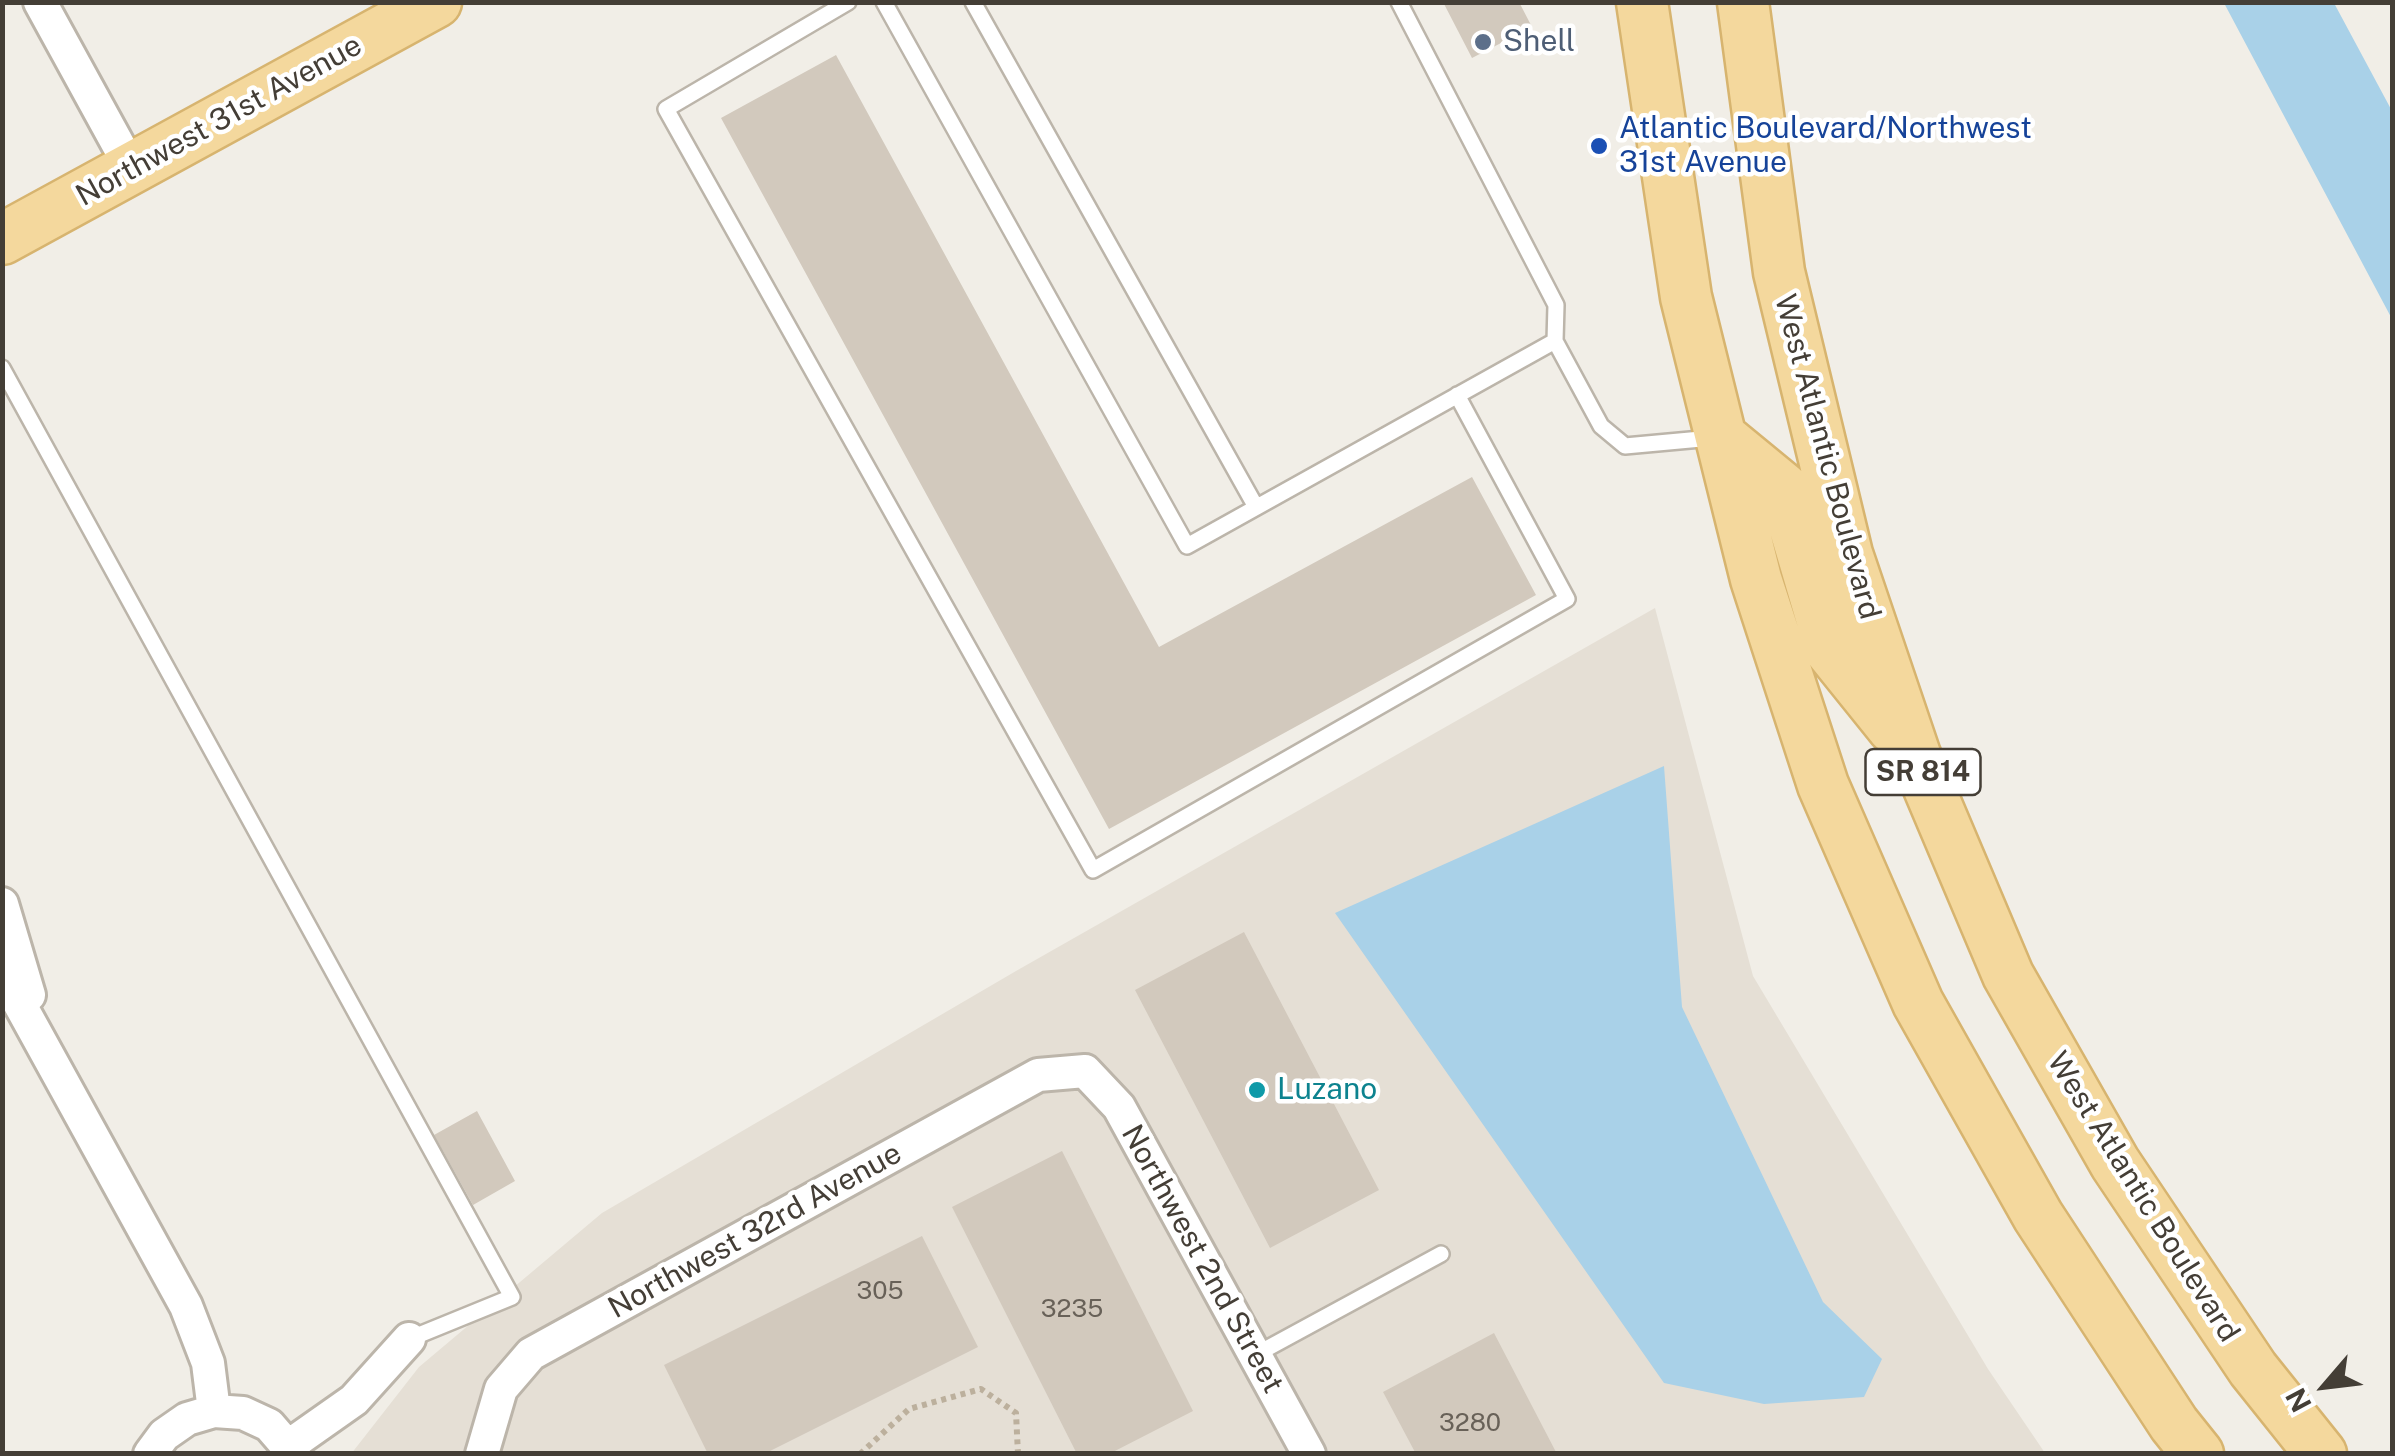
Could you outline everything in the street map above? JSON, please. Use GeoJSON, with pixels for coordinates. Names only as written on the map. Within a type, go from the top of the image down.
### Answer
{"type":"FeatureCollection","features":[{"type":"Feature","properties":{"kind":"main road","name":"Northwest 31st Avenue"},"geometry":{"type":"LineString","coordinates":[[2,239],[436,2]]}},
{"type":"Feature","properties":{"kind":"main road","name":"SR 814"},"geometry":{"type":"LineString","coordinates":[[1642,2],[1686,297],[1756,579],[1823,784],[1918,1003],[2038,1216],[2174,1424],[2198,1454]]}},
{"type":"Feature","properties":{"kind":"main road","name":"West Atlantic Boulevard"},"geometry":{"type":"LineString","coordinates":[[1744,2],[1778,272],[1847,554],[1916,755],[2008,975],[2115,1163],[2253,1369],[2321,1454]]}},
{"type":"Feature","properties":{"kind":"main road"},"geometry":{"type":"LineString","coordinates":[[1721,437],[1783,488],[1831,650],[1916,755]]}},
{"type":"Feature","properties":{"kind":"street"},"geometry":{"type":"LineString","coordinates":[[40,2],[131,168]]}},
{"type":"Feature","properties":{"kind":"street"},"geometry":{"type":"LineString","coordinates":[[2,904],[41,1038]]}},
{"type":"Feature","properties":{"kind":"street"},"geometry":{"type":"LineString","coordinates":[[2,972],[198,1333],[214,1411]]}},
{"type":"Feature","properties":{"kind":"street","name":"Northwest 2nd Street"},"geometry":{"type":"LineString","coordinates":[[1085,1071],[1119,1107],[1308,1454]]}},
{"type":"Feature","properties":{"kind":"street","name":"Northwest 32rd Avenue"},"geometry":{"type":"LineString","coordinates":[[482,1454],[501,1389],[531,1354],[1038,1075],[1085,1071]]}},
{"type":"Feature","properties":{"kind":"street"},"geometry":{"type":"LineString","coordinates":[[150,1454],[164,1435],[187,1418],[214,1411],[243,1413],[269,1425],[292,1449],[354,1400],[409,1339]]}},
{"type":"Feature","properties":{"kind":"lane"},"geometry":{"type":"LineString","coordinates":[[848,2],[666,108],[1093,870],[1567,599],[1458,395]]}},
{"type":"Feature","properties":{"kind":"lane"},"geometry":{"type":"LineString","coordinates":[[884,2],[1187,546],[1555,341]]}},
{"type":"Feature","properties":{"kind":"lane"},"geometry":{"type":"LineString","coordinates":[[974,2],[1256,507]]}},
{"type":"Feature","properties":{"kind":"lane"},"geometry":{"type":"LineString","coordinates":[[1398,2],[1556,305],[1555,341],[1601,426],[1625,446],[1721,437]]}},
{"type":"Feature","properties":{"kind":"lane"},"geometry":{"type":"LineString","coordinates":[[2,368],[512,1297],[409,1339]]}},
{"type":"Feature","properties":{"kind":"lane"},"geometry":{"type":"LineString","coordinates":[[1255,1356],[1441,1254]]}},
{"type":"Feature","properties":{"kind":"path"},"geometry":{"type":"LineString","coordinates":[[860,1454],[909,1409],[981,1390],[1016,1413],[1018,1454]]}},
{"type":"Feature","properties":{"kind":"shaded area"},"geometry":{"type":"Polygon","coordinates":[[[1655,608],[1753,976],[1988,1369],[2045,1453],[351,1454],[419,1367],[602,1213],[1016,971],[1655,608]]]}},
{"type":"Feature","properties":{"kind":"water"},"geometry":{"type":"Polygon","coordinates":[[[2224,3],[2334,3],[2392,111],[2392,319],[2224,3]]]}},
{"type":"Feature","properties":{"kind":"water"},"geometry":{"type":"Polygon","coordinates":[[[1664,766],[1682,1007],[1823,1302],[1882,1359],[1864,1397],[1764,1404],[1664,1383],[1335,913],[1664,766]]]}},
{"type":"Feature","properties":{"kind":"building","name":"Shell"},"geometry":{"type":"Polygon","coordinates":[[[1443,2],[1519,2],[1532,27],[1472,58],[1443,2]]]}},
{"type":"Feature","properties":{"kind":"building"},"geometry":{"type":"Polygon","coordinates":[[[836,55],[1159,647],[1472,477],[1536,595],[1109,829],[721,118],[836,55]]]}},
{"type":"Feature","properties":{"kind":"building","name":"Luzano"},"geometry":{"type":"Polygon","coordinates":[[[1244,932],[1379,1190],[1270,1248],[1135,990],[1244,932]]]}},
{"type":"Feature","properties":{"kind":"building"},"geometry":{"type":"Polygon","coordinates":[[[477,1111],[515,1181],[473,1205],[434,1135],[477,1111]]]}},
{"type":"Feature","properties":{"kind":"building"},"geometry":{"type":"Polygon","coordinates":[[[1062,1151],[1193,1411],[1109,1454],[1077,1454],[952,1207],[1062,1151]]]}},
{"type":"Feature","properties":{"kind":"building"},"geometry":{"type":"Polygon","coordinates":[[[922,1236],[978,1347],[764,1454],[708,1454],[664,1365],[922,1236]]]}},
{"type":"Feature","properties":{"kind":"building"},"geometry":{"type":"Polygon","coordinates":[[[1494,1333],[1557,1454],[1416,1454],[1383,1392],[1494,1333]]]}},
{"type":"Feature","properties":{"kind":"place","name":"Shell"},"geometry":{"type":"Point","coordinates":[1483,42]}},
{"type":"Feature","properties":{"kind":"place","name":"Atlantic Boulevard/Northwest 31st Avenue"},"geometry":{"type":"Point","coordinates":[1599,146]}},
{"type":"Feature","properties":{"kind":"place","name":"Luzano"},"geometry":{"type":"Point","coordinates":[1257,1090]}}]}
